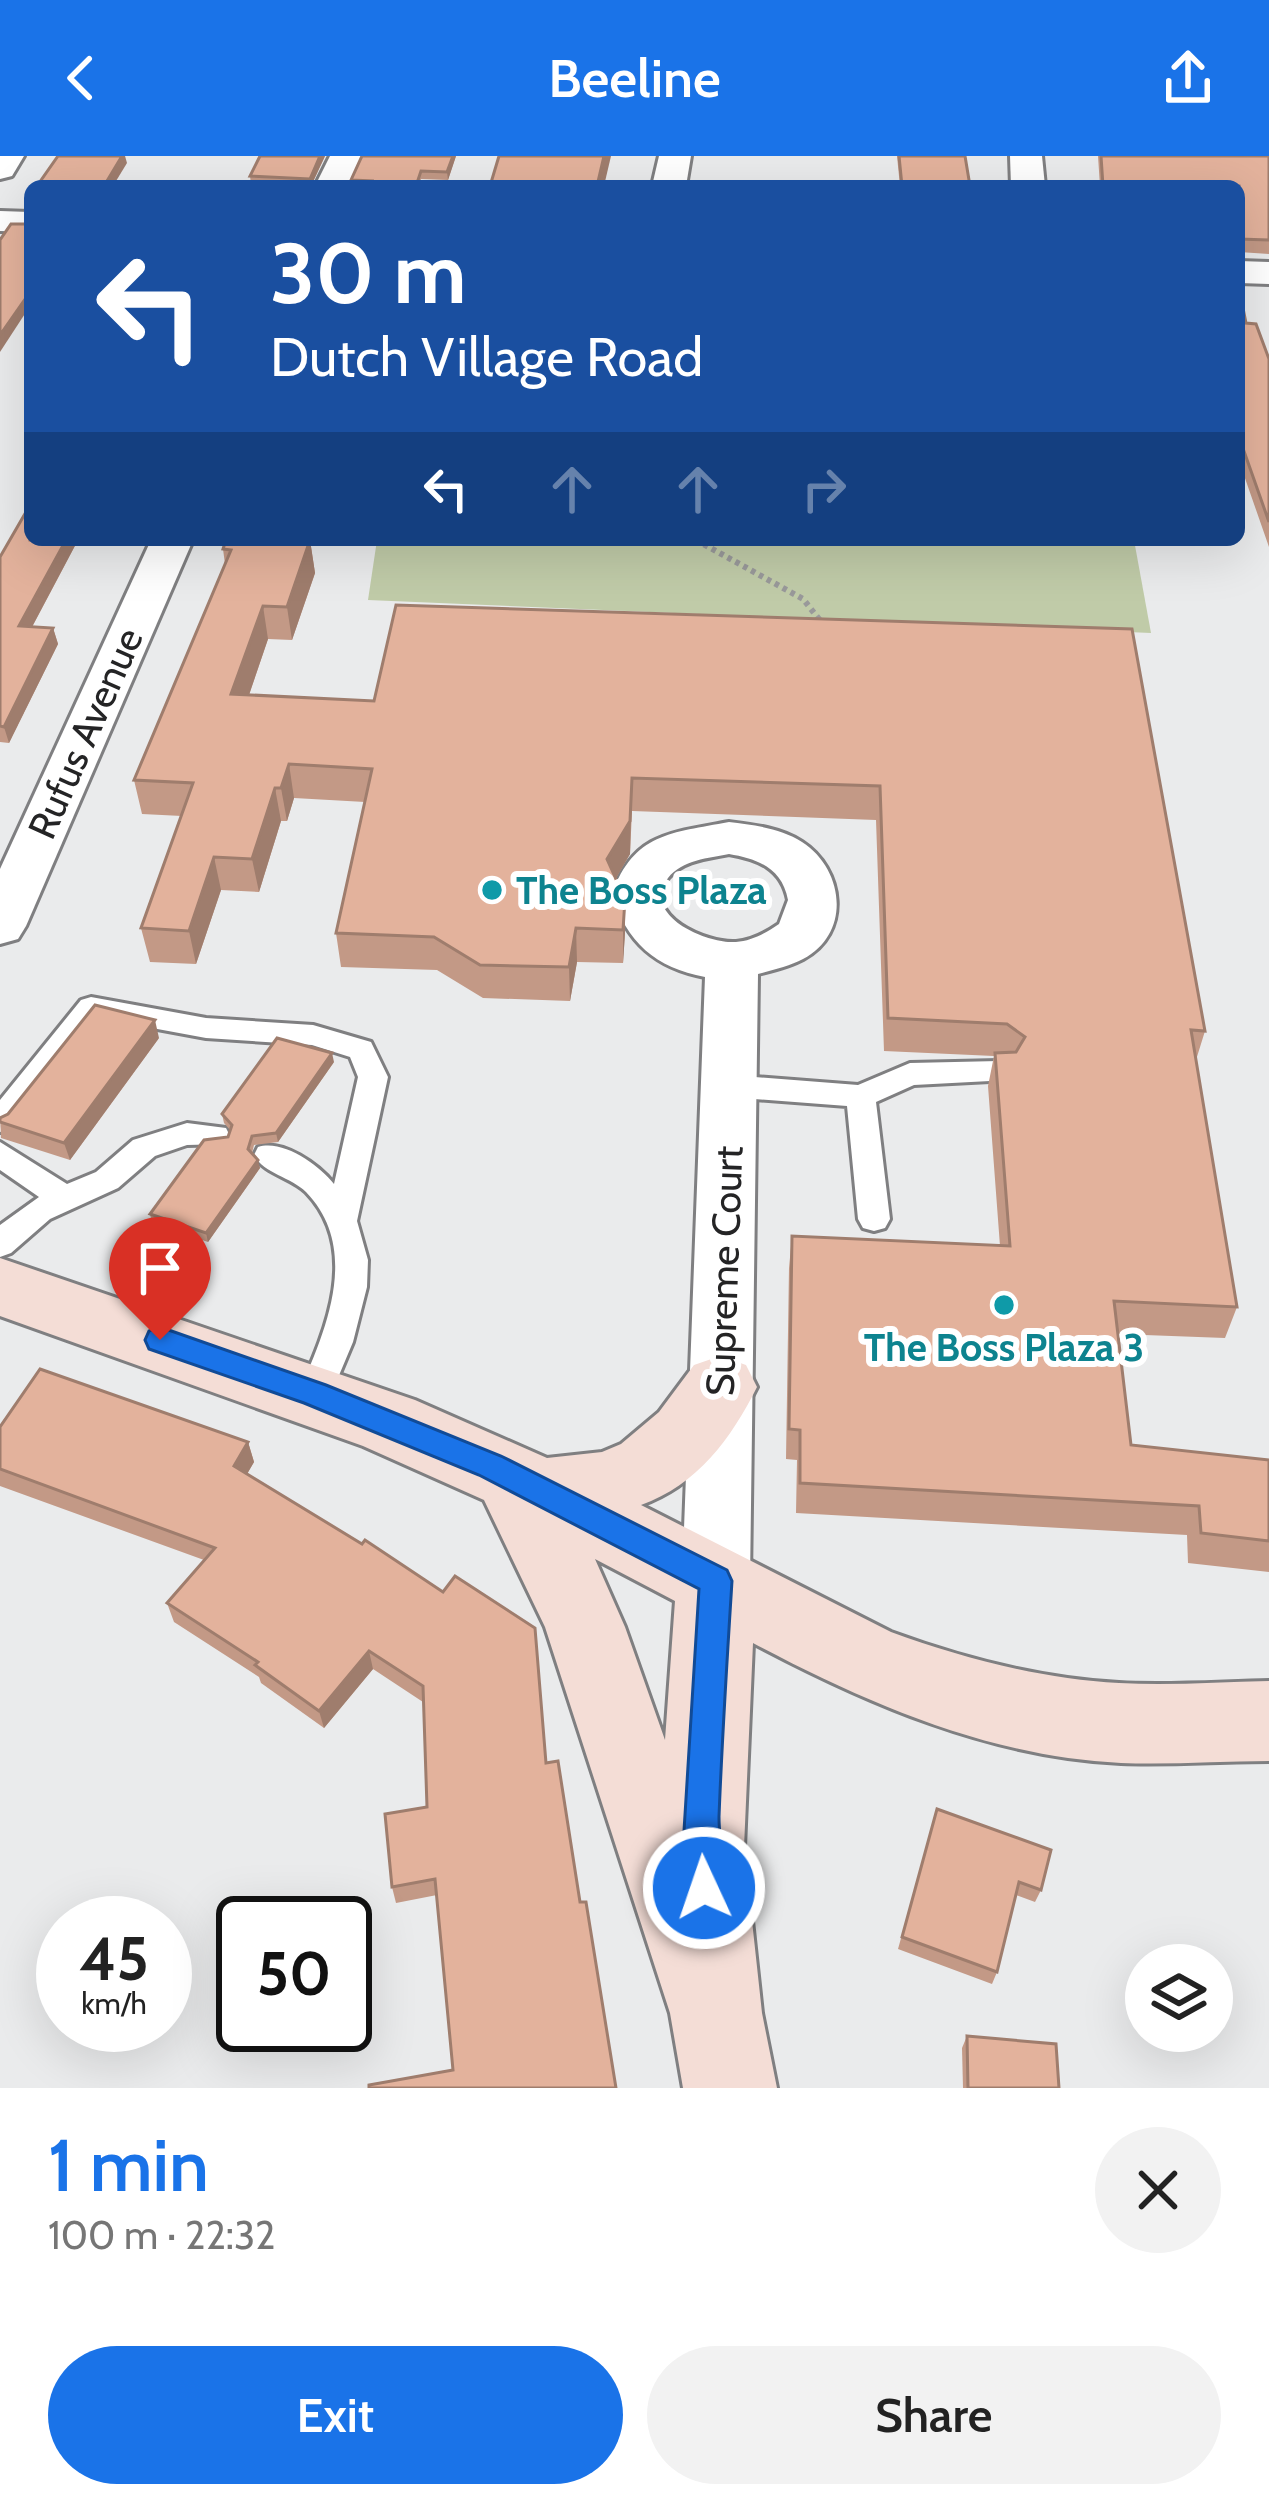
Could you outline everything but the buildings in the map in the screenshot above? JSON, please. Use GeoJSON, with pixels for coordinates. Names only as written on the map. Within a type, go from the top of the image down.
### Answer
{"type":"FeatureCollection","features":[{"type":"Feature","properties":{"kind":"main road"},"geometry":{"type":"LineString","coordinates":[[0,1288],[315,1394],[527,1484],[865,1660],[932,1686],[1025,1709],[1118,1723],[1269,1721]]}},
{"type":"Feature","properties":{"kind":"main road"},"geometry":{"type":"LineString","coordinates":[[527,1484],[598,1487],[648,1469],[675,1450],[720,1387]]}},
{"type":"Feature","properties":{"kind":"main road"},"geometry":{"type":"LineString","coordinates":[[527,1484],[540,1527],[585,1627],[723,2050]]}},
{"type":"Feature","properties":{"kind":"main road"},"geometry":{"type":"LineString","coordinates":[[716,1581],[700,1847],[723,2050]]}},
{"type":"Feature","properties":{"kind":"street"},"geometry":{"type":"LineString","coordinates":[[0,169],[8,156]]}},
{"type":"Feature","properties":{"kind":"street","name":"Rufus Avenue"},"geometry":{"type":"LineString","coordinates":[[0,926],[169,546]]}},
{"type":"Feature","properties":{"kind":"street","name":"Supreme Court"},"geometry":{"type":"LineString","coordinates":[[716,1581],[732,961]]}},
{"type":"Feature","properties":{"kind":"lane"},"geometry":{"type":"LineString","coordinates":[[0,1121],[91,1007],[206,1028],[313,1035],[361,1050],[373,1078],[342,1220]]}},
{"type":"Feature","properties":{"kind":"lane"},"geometry":{"type":"LineString","coordinates":[[729,1086],[861,1096],[910,1074],[999,1072]]}},
{"type":"Feature","properties":{"kind":"lane"},"geometry":{"type":"LineString","coordinates":[[861,1096],[874,1219]]}},
{"type":"Feature","properties":{"kind":"lane"},"geometry":{"type":"LineString","coordinates":[[0,1244],[39,1210],[107,1180],[143,1148],[187,1134],[215,1136]]}},
{"type":"Feature","properties":{"kind":"lane"},"geometry":{"type":"LineString","coordinates":[[0,1154],[67,1200]]}},
{"type":"Feature","properties":{"kind":"lane"},"geometry":{"type":"LineString","coordinates":[[269,1155],[316,1183],[342,1220],[355,1265],[347,1322],[315,1394]]}},
{"type":"Feature","properties":{"kind":"path"},"geometry":{"type":"LineString","coordinates":[[707,546],[803,599],[826,627]]}},
{"type":"Feature","properties":{"kind":"green space"},"geometry":{"type":"Polygon","coordinates":[[[376,546],[1135,546],[1151,633],[368,600],[376,546]]]}},
{"type":"Feature","properties":{"kind":"place","name":"The Boss Plaza"},"geometry":{"type":"Point","coordinates":[492,890]}},
{"type":"Feature","properties":{"kind":"place","name":"The Boss Plaza 3"},"geometry":{"type":"Point","coordinates":[1004,1305]}},
{"type":"Feature","properties":{"kind":"route"},"geometry":{"type":"LineString","coordinates":[[160,1340],[315,1394],[490,1466],[716,1581],[700,1847],[704,1888]]}}]}
